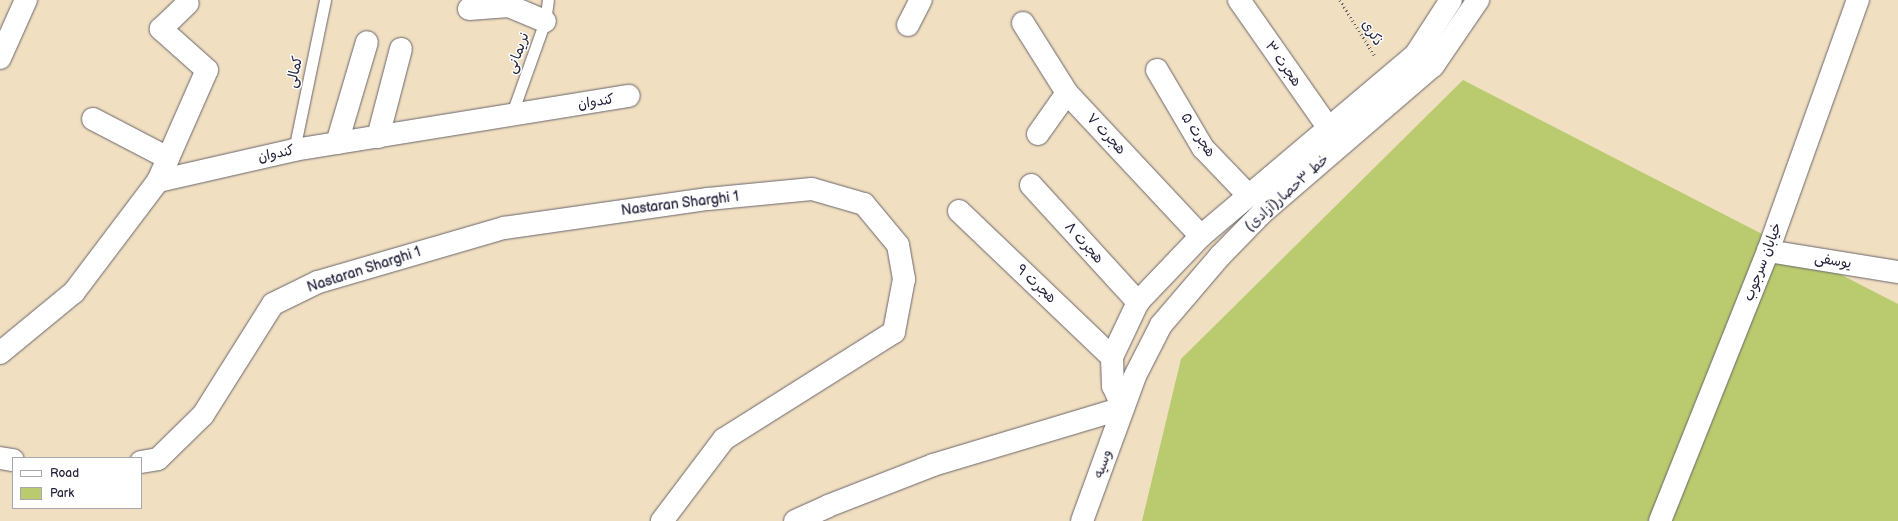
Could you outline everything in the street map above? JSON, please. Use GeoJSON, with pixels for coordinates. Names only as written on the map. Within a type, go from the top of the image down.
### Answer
{"type":"FeatureCollection","features":[{"type":"Feature","properties":{"kind":"main road"},"geometry":{"type":"LineString","coordinates":[[0,58],[26,0]]}},
{"type":"Feature","properties":{"kind":"main road"},"geometry":{"type":"LineString","coordinates":[[908,25],[921,0]]}},
{"type":"Feature","properties":{"kind":"main road","name":"هجرت ۳"},"geometry":{"type":"LineString","coordinates":[[1239,0],[1328,127]]}},
{"type":"Feature","properties":{"kind":"main road"},"geometry":{"type":"LineString","coordinates":[[795,521],[828,506],[932,465],[1123,408],[1113,386],[1112,357],[1138,302],[1201,236],[1416,54],[1451,0]]}},
{"type":"Feature","properties":{"kind":"main road","name":"خط ۳حصار(آزادی)"},"geometry":{"type":"LineString","coordinates":[[1123,408],[1135,376],[1161,325],[1220,256],[1263,212],[1434,66],[1478,0]]}},
{"type":"Feature","properties":{"kind":"main road","name":"خیابان سرجوب"},"geometry":{"type":"LineString","coordinates":[[1660,521],[1768,251],[1858,0]]}},
{"type":"Feature","properties":{"kind":"main road"},"geometry":{"type":"LineString","coordinates":[[0,353],[74,292],[158,181],[207,70],[161,29],[188,3]]}},
{"type":"Feature","properties":{"kind":"main road"},"geometry":{"type":"LineString","coordinates":[[468,10],[509,3],[547,10]]}},
{"type":"Feature","properties":{"kind":"main road","name":"هجرت ۷"},"geometry":{"type":"LineString","coordinates":[[1023,23],[1067,93],[1201,236]]}},
{"type":"Feature","properties":{"kind":"main road"},"geometry":{"type":"LineString","coordinates":[[337,143],[367,42]]}},
{"type":"Feature","properties":{"kind":"main road"},"geometry":{"type":"LineString","coordinates":[[378,137],[400,49]]}},
{"type":"Feature","properties":{"kind":"main road","name":"هجرت ۵"},"geometry":{"type":"LineString","coordinates":[[1157,70],[1204,148],[1248,195]]}},
{"type":"Feature","properties":{"kind":"main road"},"geometry":{"type":"LineString","coordinates":[[1038,134],[1067,93]]}},
{"type":"Feature","properties":{"kind":"main road","name":"کندوان"},"geometry":{"type":"LineString","coordinates":[[158,181],[294,150],[629,96]]}},
{"type":"Feature","properties":{"kind":"main road"},"geometry":{"type":"LineString","coordinates":[[93,119],[168,158]]}},
{"type":"Feature","properties":{"kind":"main road","name":"هجرت ۸"},"geometry":{"type":"LineString","coordinates":[[1031,185],[1138,302]]}},
{"type":"Feature","properties":{"kind":"main road","name":"Nastaran Sharghi 1"},"geometry":{"type":"LineString","coordinates":[[142,462],[158,459],[203,415],[273,304],[318,282],[504,228],[535,223],[708,199],[812,189],[864,204],[898,245],[904,278],[894,332],[843,366],[724,438],[662,521]]}},
{"type":"Feature","properties":{"kind":"main road","name":"هجرت ۹"},"geometry":{"type":"LineString","coordinates":[[959,211],[1112,357]]}},
{"type":"Feature","properties":{"kind":"main road","name":"یوسفی"},"geometry":{"type":"LineString","coordinates":[[1768,251],[1898,272]]}},
{"type":"Feature","properties":{"kind":"main road","name":"وسیه"},"geometry":{"type":"LineString","coordinates":[[1082,521],[1123,408]]}},
{"type":"Feature","properties":{"kind":"main road"},"geometry":{"type":"LineString","coordinates":[[0,458],[12,460]]}},
{"type":"Feature","properties":{"kind":"lane","name":"کمالی"},"geometry":{"type":"LineString","coordinates":[[294,150],[325,0]]}},
{"type":"Feature","properties":{"kind":"lane","name":"نریمانی"},"geometry":{"type":"LineString","coordinates":[[511,116],[547,10]]}},
{"type":"Feature","properties":{"kind":"path","name":"ذکری"},"geometry":{"type":"LineString","coordinates":[[1340,0],[1388,77]]}},
{"type":"Feature","properties":{"kind":"green space"},"geometry":{"type":"Polygon","coordinates":[[[1463,80],[1898,304],[1898,521],[1142,521],[1181,359],[1463,80]]]}}]}
